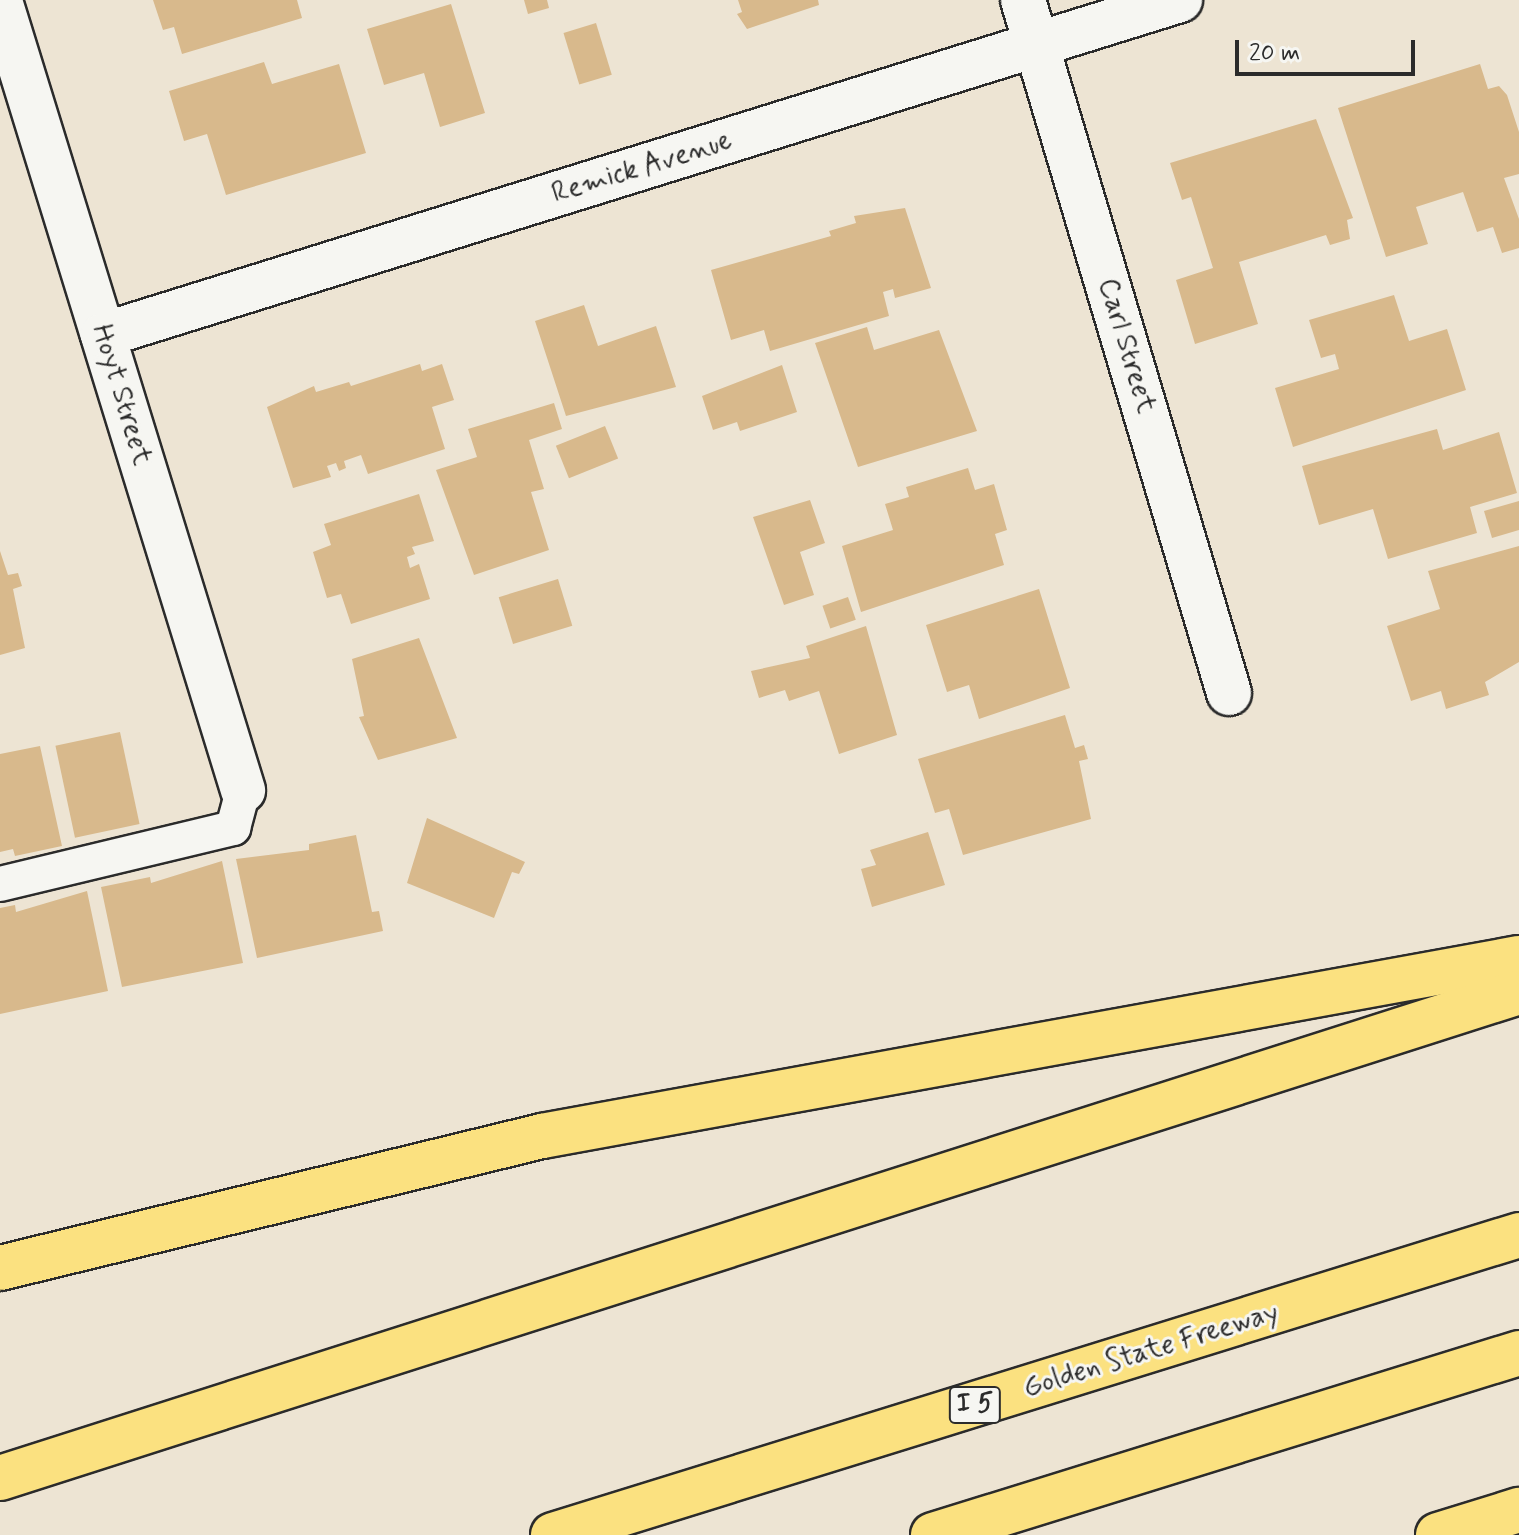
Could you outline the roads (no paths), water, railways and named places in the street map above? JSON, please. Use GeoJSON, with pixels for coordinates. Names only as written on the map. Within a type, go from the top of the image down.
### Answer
{"type":"FeatureCollection","features":[{"type":"Feature","properties":{"kind":"highway"},"geometry":{"type":"LineString","coordinates":[[0,1268],[542,1136],[1519,958]]}},
{"type":"Feature","properties":{"kind":"highway"},"geometry":{"type":"LineString","coordinates":[[0,1478],[1519,992]]}},
{"type":"Feature","properties":{"kind":"highway","name":"Golden State Freeway"},"geometry":{"type":"LineString","coordinates":[[553,1535],[1519,1235]]}},
{"type":"Feature","properties":{"kind":"highway"},"geometry":{"type":"LineString","coordinates":[[933,1535],[1519,1353]]}},
{"type":"Feature","properties":{"kind":"highway"},"geometry":{"type":"LineString","coordinates":[[1438,1535],[1519,1510]]}},
{"type":"Feature","properties":{"kind":"street","name":"Carl Street"},"geometry":{"type":"LineString","coordinates":[[1023,0],[1229,693]]}},
{"type":"Feature","properties":{"kind":"street","name":"Remick Avenue"},"geometry":{"type":"LineString","coordinates":[[103,335],[1180,0]]}},
{"type":"Feature","properties":{"kind":"street","name":"Hoyt Street"},"geometry":{"type":"LineString","coordinates":[[0,1],[243,790]]}},
{"type":"Feature","properties":{"kind":"lane"},"geometry":{"type":"LineString","coordinates":[[0,884],[233,828],[243,790]]}}]}
